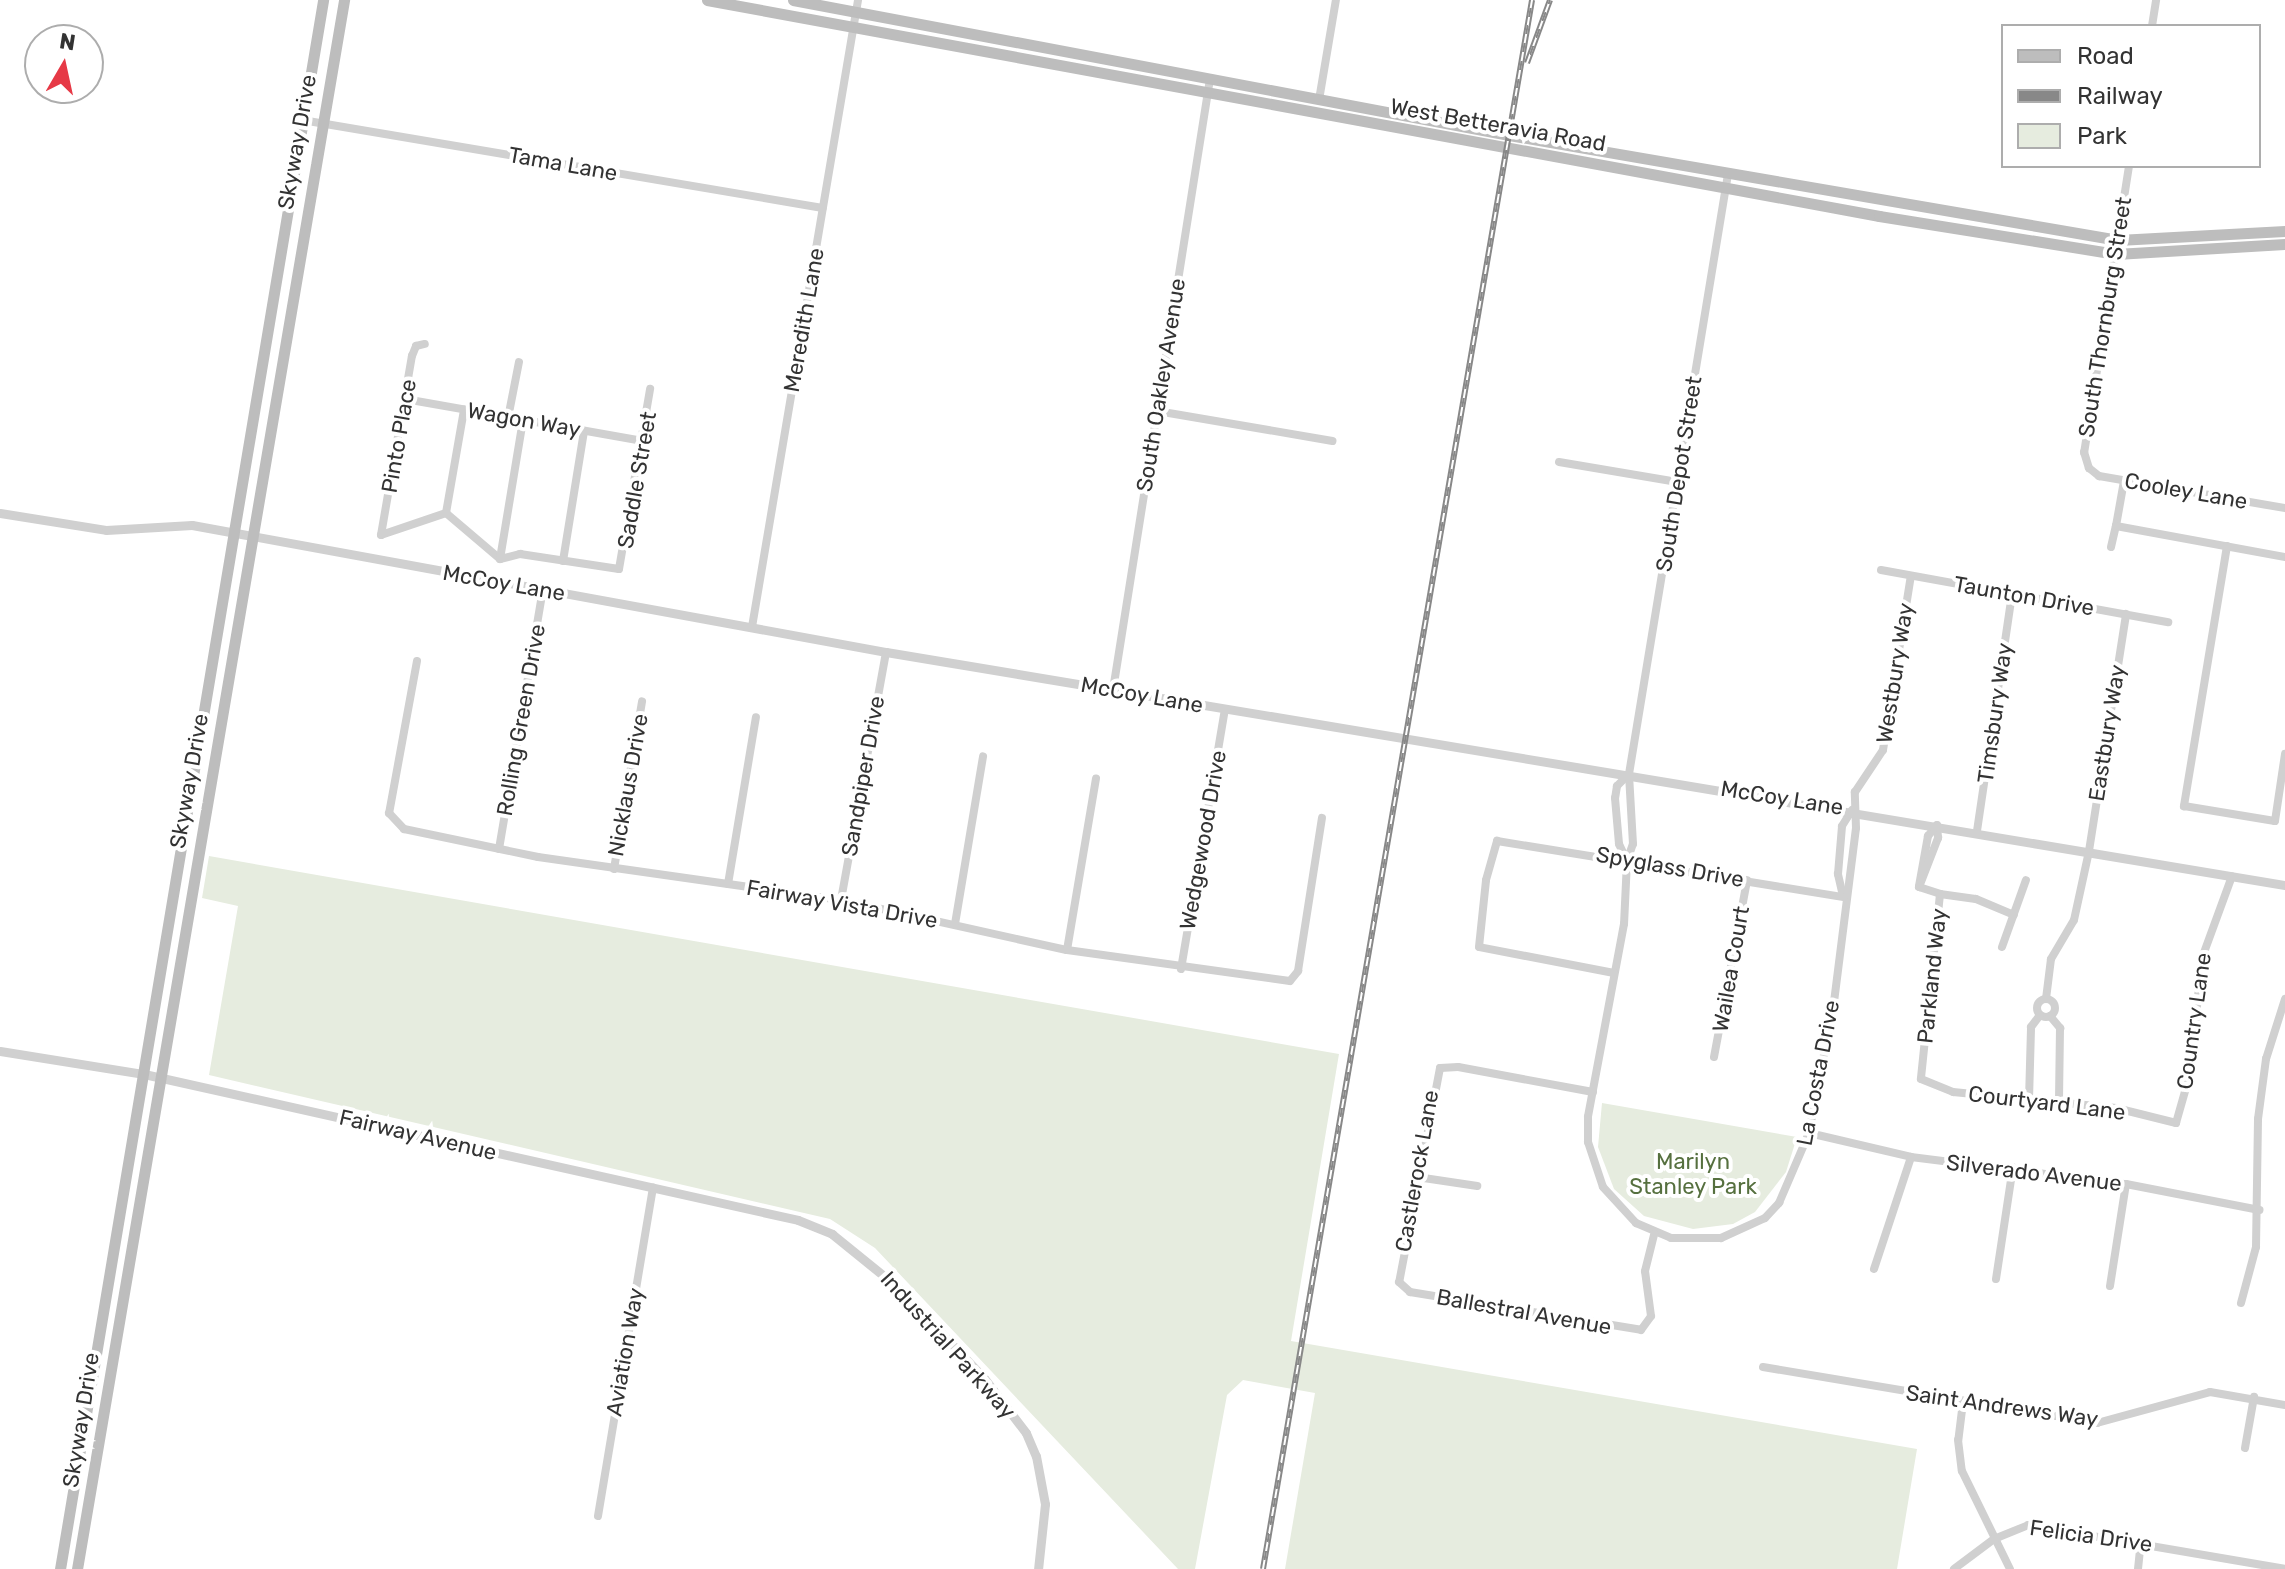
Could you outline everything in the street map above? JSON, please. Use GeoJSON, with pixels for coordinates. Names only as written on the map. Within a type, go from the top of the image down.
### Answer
{"type":"FeatureCollection","features":[{"type":"Feature","properties":{"kind":"main road","name":"Skyway Drive"},"geometry":{"type":"LineString","coordinates":[[60,1569],[323,0]]}},
{"type":"Feature","properties":{"kind":"main road","name":"Skyway Drive"},"geometry":{"type":"LineString","coordinates":[[77,1569],[320,123],[344,0]]}},
{"type":"Feature","properties":{"kind":"main road","name":"West Betteravia Road"},"geometry":{"type":"LineString","coordinates":[[707,0],[1209,86],[1726,186],[2116,254],[2285,244]]}},
{"type":"Feature","properties":{"kind":"main road","name":"West Betteravia Road"},"geometry":{"type":"LineString","coordinates":[[793,0],[857,6],[1209,86],[1319,100],[2118,240],[2285,231]]}},
{"type":"Feature","properties":{"kind":"street"},"geometry":{"type":"LineString","coordinates":[[1319,100],[1336,0]]}},
{"type":"Feature","properties":{"kind":"street"},"geometry":{"type":"LineString","coordinates":[[2152,24],[2156,0]]}},
{"type":"Feature","properties":{"kind":"street","name":"Meredith Lane"},"geometry":{"type":"LineString","coordinates":[[752,627],[857,6]]}},
{"type":"Feature","properties":{"kind":"street","name":"South Oakley Avenue"},"geometry":{"type":"LineString","coordinates":[[1113,690],[1209,86]]}},
{"type":"Feature","properties":{"kind":"street","name":"Tama Lane"},"geometry":{"type":"LineString","coordinates":[[302,120],[823,208]]}},
{"type":"Feature","properties":{"kind":"street","name":"South Thornburg Street"},"geometry":{"type":"LineString","coordinates":[[2089,468],[2084,452],[2129,168]]}},
{"type":"Feature","properties":{"kind":"street","name":"South Depot Street"},"geometry":{"type":"LineString","coordinates":[[1629,774],[1728,174]]}},
{"type":"Feature","properties":{"kind":"street","name":"Pinto Place"},"geometry":{"type":"LineString","coordinates":[[425,344],[414,350],[381,535],[446,513]]}},
{"type":"Feature","properties":{"kind":"street"},"geometry":{"type":"LineString","coordinates":[[508,418],[519,362]]}},
{"type":"Feature","properties":{"kind":"street","name":"Saddle Street"},"geometry":{"type":"LineString","coordinates":[[563,561],[619,569],[644,441],[650,389]]}},
{"type":"Feature","properties":{"kind":"street","name":"Wagon Way"},"geometry":{"type":"LineString","coordinates":[[405,399],[644,441]]}},
{"type":"Feature","properties":{"kind":"street"},"geometry":{"type":"LineString","coordinates":[[464,410],[446,513],[500,559]]}},
{"type":"Feature","properties":{"kind":"street"},"geometry":{"type":"LineString","coordinates":[[1157,411],[1332,441]]}},
{"type":"Feature","properties":{"kind":"street"},"geometry":{"type":"LineString","coordinates":[[500,559],[523,420]]}},
{"type":"Feature","properties":{"kind":"street"},"geometry":{"type":"LineString","coordinates":[[500,559],[513,554],[563,561],[584,431]]}},
{"type":"Feature","properties":{"kind":"street"},"geometry":{"type":"LineString","coordinates":[[1559,462],[1677,482]]}},
{"type":"Feature","properties":{"kind":"street","name":"Cooley Lane"},"geometry":{"type":"LineString","coordinates":[[2089,468],[2099,476],[2285,508]]}},
{"type":"Feature","properties":{"kind":"street"},"geometry":{"type":"LineString","coordinates":[[2111,547],[2124,481]]}},
{"type":"Feature","properties":{"kind":"street","name":"McCoy Lane"},"geometry":{"type":"LineString","coordinates":[[0,513],[106,530],[165,524],[234,532],[886,652],[1225,710],[1853,809],[2285,885]]}},
{"type":"Feature","properties":{"kind":"street"},"geometry":{"type":"LineString","coordinates":[[2116,526],[2285,557]]}},
{"type":"Feature","properties":{"kind":"street"},"geometry":{"type":"LineString","coordinates":[[2227,546],[2184,806],[2275,821],[2285,754]]}},
{"type":"Feature","properties":{"kind":"street","name":"Taunton Drive"},"geometry":{"type":"LineString","coordinates":[[1881,570],[2168,622]]}},
{"type":"Feature","properties":{"kind":"street","name":"Westbury Way"},"geometry":{"type":"LineString","coordinates":[[1853,809],[1859,782],[1883,750],[1911,576]]}},
{"type":"Feature","properties":{"kind":"street","name":"Rolling Green Drive"},"geometry":{"type":"LineString","coordinates":[[499,849],[543,590]]}},
{"type":"Feature","properties":{"kind":"street","name":"Timsbury Way"},"geometry":{"type":"LineString","coordinates":[[1977,831],[2012,594]]}},
{"type":"Feature","properties":{"kind":"street","name":"Eastbury Way"},"geometry":{"type":"LineString","coordinates":[[2046,999],[2051,959],[2074,920],[2089,851],[2126,614]]}},
{"type":"Feature","properties":{"kind":"street","name":"Sandpiper Drive"},"geometry":{"type":"LineString","coordinates":[[841,900],[886,652]]}},
{"type":"Feature","properties":{"kind":"street","name":"Fairway Vista Drive"},"geometry":{"type":"LineString","coordinates":[[417,661],[389,813],[392,821],[410,832],[614,869],[841,900],[1067,950],[1281,983],[1294,978],[1322,818]]}},
{"type":"Feature","properties":{"kind":"street","name":"Nicklaus Drive"},"geometry":{"type":"LineString","coordinates":[[614,869],[642,701]]}},
{"type":"Feature","properties":{"kind":"street","name":"Wedgewood Drive"},"geometry":{"type":"LineString","coordinates":[[1181,969],[1225,710]]}},
{"type":"Feature","properties":{"kind":"street"},"geometry":{"type":"LineString","coordinates":[[728,884],[756,717]]}},
{"type":"Feature","properties":{"kind":"street"},"geometry":{"type":"LineString","coordinates":[[955,924],[983,756]]}},
{"type":"Feature","properties":{"kind":"street"},"geometry":{"type":"LineString","coordinates":[[1627,861],[1619,844],[1615,798],[1617,786],[1629,774]]}},
{"type":"Feature","properties":{"kind":"street"},"geometry":{"type":"LineString","coordinates":[[1629,774],[1633,844],[1627,861],[1624,924],[1588,1117],[1593,1165],[1618,1207],[1654,1234]]}},
{"type":"Feature","properties":{"kind":"street"},"geometry":{"type":"LineString","coordinates":[[1067,950],[1096,778]]}},
{"type":"Feature","properties":{"kind":"street","name":"La Costa Drive"},"geometry":{"type":"LineString","coordinates":[[1843,897],[1838,874],[1842,826],[1853,809]]}},
{"type":"Feature","properties":{"kind":"street","name":"La Costa Drive"},"geometry":{"type":"LineString","coordinates":[[1654,1234],[1696,1241],[1721,1238],[1765,1218],[1789,1187],[1809,1133],[1834,1002],[1843,897],[1851,875],[1853,809]]}},
{"type":"Feature","properties":{"kind":"street","name":"Parkland Way"},"geometry":{"type":"LineString","coordinates":[[1921,1079],[1940,894],[1919,887],[1938,838],[1937,825]]}},
{"type":"Feature","properties":{"kind":"street","name":"Spyglass Drive"},"geometry":{"type":"LineString","coordinates":[[1614,973],[1479,947],[1486,880],[1497,841],[1843,897]]}},
{"type":"Feature","properties":{"kind":"street","name":"Country Lane"},"geometry":{"type":"LineString","coordinates":[[2176,1123],[2190,1074],[2205,945],[2232,876]]}},
{"type":"Feature","properties":{"kind":"street","name":"Wailea Court"},"geometry":{"type":"LineString","coordinates":[[1714,1057],[1747,880]]}},
{"type":"Feature","properties":{"kind":"street"},"geometry":{"type":"LineString","coordinates":[[2002,947],[2026,880]]}},
{"type":"Feature","properties":{"kind":"street"},"geometry":{"type":"LineString","coordinates":[[1940,894],[1976,899],[2014,915]]}},
{"type":"Feature","properties":{"kind":"street"},"geometry":{"type":"LineString","coordinates":[[2040,1015],[2037,1006],[2046,999],[2055,1007],[2050,1016]]}},
{"type":"Feature","properties":{"kind":"street"},"geometry":{"type":"LineString","coordinates":[[2241,1303],[2260,1210],[2262,1091],[2285,999]]}},
{"type":"Feature","properties":{"kind":"street"},"geometry":{"type":"LineString","coordinates":[[2040,1015],[2050,1016],[2060,1028],[2059,1103]]}},
{"type":"Feature","properties":{"kind":"street"},"geometry":{"type":"LineString","coordinates":[[2029,1100],[2031,1027],[2040,1015]]}},
{"type":"Feature","properties":{"kind":"street","name":"Fairway Avenue"},"geometry":{"type":"LineString","coordinates":[[0,1051],[159,1077],[798,1220],[832,1234]]}},
{"type":"Feature","properties":{"kind":"street","name":"Castlerock Lane"},"geometry":{"type":"LineString","coordinates":[[1402,1286],[1398,1277],[1440,1068],[1458,1067],[1593,1092]]}},
{"type":"Feature","properties":{"kind":"street","name":"Courtyard Lane"},"geometry":{"type":"LineString","coordinates":[[1921,1079],[1953,1092],[2059,1103],[2176,1123]]}},
{"type":"Feature","properties":{"kind":"street","name":"Silverado Avenue"},"geometry":{"type":"LineString","coordinates":[[1809,1133],[1911,1157],[2013,1167],[2126,1184],[2260,1210]]}},
{"type":"Feature","properties":{"kind":"street"},"geometry":{"type":"LineString","coordinates":[[1874,1269],[1911,1157]]}},
{"type":"Feature","properties":{"kind":"street"},"geometry":{"type":"LineString","coordinates":[[1996,1279],[2013,1167]]}},
{"type":"Feature","properties":{"kind":"street"},"geometry":{"type":"LineString","coordinates":[[1417,1177],[1477,1186]]}},
{"type":"Feature","properties":{"kind":"street"},"geometry":{"type":"LineString","coordinates":[[2110,1286],[2126,1184]]}},
{"type":"Feature","properties":{"kind":"street","name":"Aviation Way"},"geometry":{"type":"LineString","coordinates":[[598,1516],[653,1188]]}},
{"type":"Feature","properties":{"kind":"street","name":"Industrial Parkway"},"geometry":{"type":"LineString","coordinates":[[832,1234],[900,1289],[984,1378],[1026,1433],[1036,1456],[1045,1504],[1038,1569]]}},
{"type":"Feature","properties":{"kind":"street","name":"Ballestral Avenue"},"geometry":{"type":"LineString","coordinates":[[1402,1286],[1641,1330],[1651,1316],[1645,1271],[1654,1234]]}},
{"type":"Feature","properties":{"kind":"street","name":"Saint Andrews Way"},"geometry":{"type":"LineString","coordinates":[[1763,1367],[2097,1423],[2210,1392],[2254,1397],[2285,1405]]}},
{"type":"Feature","properties":{"kind":"street"},"geometry":{"type":"LineString","coordinates":[[2245,1448],[2254,1397]]}},
{"type":"Feature","properties":{"kind":"street"},"geometry":{"type":"LineString","coordinates":[[1963,1402],[1959,1458],[2010,1569]]}},
{"type":"Feature","properties":{"kind":"street","name":"Felicia Drive"},"geometry":{"type":"LineString","coordinates":[[1954,1569],[1994,1539],[2028,1525],[2280,1568]]}},
{"type":"Feature","properties":{"kind":"street"},"geometry":{"type":"LineString","coordinates":[[2138,1569],[2141,1542]]}},
{"type":"Feature","properties":{"kind":"green space"},"geometry":{"type":"Polygon","coordinates":[[[209,856],[1339,1054],[1291,1341],[1917,1449],[1897,1569],[1285,1569],[1315,1393],[1243,1380],[1227,1395],[1195,1569],[1178,1569],[875,1248],[830,1219],[209,1075],[238,906],[202,898],[209,856]]]}},
{"type":"Feature","properties":{"kind":"green space","name":"Marilyn Stanley Park"},"geometry":{"type":"Polygon","coordinates":[[[1602,1103],[1797,1137],[1786,1172],[1755,1212],[1733,1224],[1693,1229],[1644,1216],[1614,1189],[1598,1147],[1602,1103]]]}},
{"type":"Feature","properties":{"kind":"railway"},"geometry":{"type":"LineString","coordinates":[[1263,1569],[1532,0]]}},
{"type":"Feature","properties":{"kind":"railway"},"geometry":{"type":"LineString","coordinates":[[1527,63],[1550,0]]}}]}
